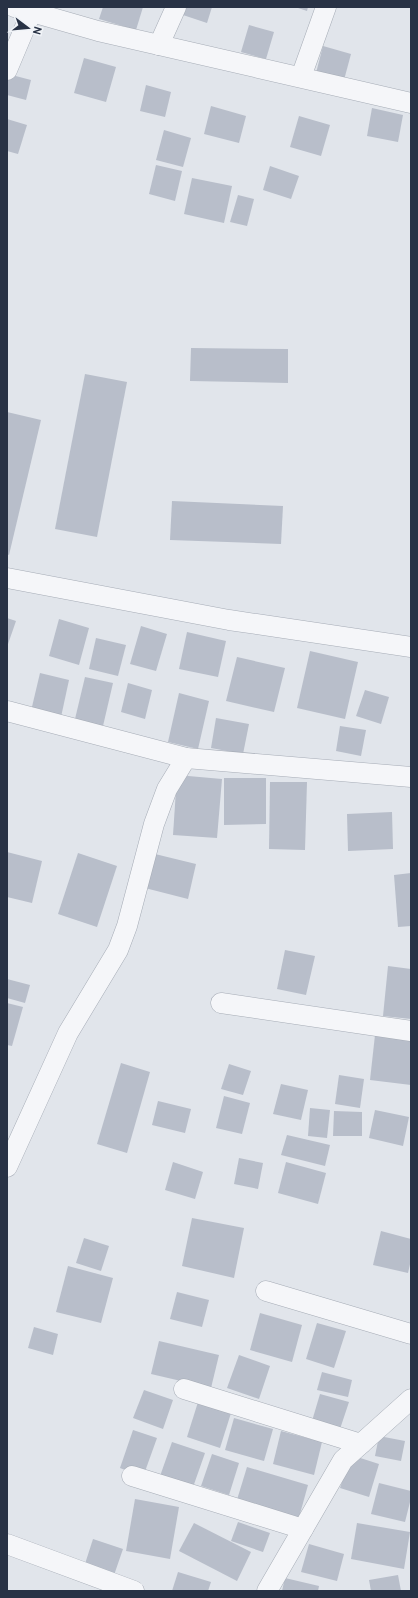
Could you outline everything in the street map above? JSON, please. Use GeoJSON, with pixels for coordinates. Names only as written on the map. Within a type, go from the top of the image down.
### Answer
{"type":"FeatureCollection","features":[{"type":"Feature","properties":{"kind":"street"},"geometry":{"type":"LineString","coordinates":[[158,45],[176,7]]}},
{"type":"Feature","properties":{"kind":"street"},"geometry":{"type":"LineString","coordinates":[[301,77],[326,7]]}},
{"type":"Feature","properties":{"kind":"street"},"geometry":{"type":"LineString","coordinates":[[7,70],[22,10],[98,31],[301,77],[411,104]]}},
{"type":"Feature","properties":{"kind":"street"},"geometry":{"type":"LineString","coordinates":[[7,578],[229,620],[411,647]]}},
{"type":"Feature","properties":{"kind":"street"},"geometry":{"type":"LineString","coordinates":[[7,711],[186,758],[411,777]]}},
{"type":"Feature","properties":{"kind":"street"},"geometry":{"type":"LineString","coordinates":[[7,1167],[68,1033],[118,950],[127,926],[154,824],[167,789],[186,758]]}},
{"type":"Feature","properties":{"kind":"street"},"geometry":{"type":"LineString","coordinates":[[221,1003],[411,1031]]}},
{"type":"Feature","properties":{"kind":"street"},"geometry":{"type":"LineString","coordinates":[[266,1290],[411,1334]]}},
{"type":"Feature","properties":{"kind":"street"},"geometry":{"type":"LineString","coordinates":[[184,1389],[362,1444]]}},
{"type":"Feature","properties":{"kind":"street"},"geometry":{"type":"LineString","coordinates":[[267,1591],[343,1460],[411,1399]]}},
{"type":"Feature","properties":{"kind":"street"},"geometry":{"type":"LineString","coordinates":[[132,1476],[303,1529]]}},
{"type":"Feature","properties":{"kind":"street"},"geometry":{"type":"LineString","coordinates":[[7,1544],[134,1591]]}},
{"type":"Feature","properties":{"kind":"building"},"geometry":{"type":"Polygon","coordinates":[[[103,7],[143,7],[136,30],[99,19],[103,7]]]}},
{"type":"Feature","properties":{"kind":"building"},"geometry":{"type":"Polygon","coordinates":[[[182,7],[212,7],[207,23],[180,14],[182,7]]]}},
{"type":"Feature","properties":{"kind":"building"},"geometry":{"type":"Polygon","coordinates":[[[295,7],[308,7],[307,11],[295,7]]]}},
{"type":"Feature","properties":{"kind":"building"},"geometry":{"type":"Polygon","coordinates":[[[249,25],[274,32],[266,59],[241,52],[249,25]]]}},
{"type":"Feature","properties":{"kind":"building"},"geometry":{"type":"Polygon","coordinates":[[[323,46],[351,54],[344,80],[316,73],[323,46]]]}},
{"type":"Feature","properties":{"kind":"building"},"geometry":{"type":"Polygon","coordinates":[[[84,58],[116,67],[106,102],[74,93],[84,58]]]}},
{"type":"Feature","properties":{"kind":"building"},"geometry":{"type":"Polygon","coordinates":[[[8,74],[31,80],[26,100],[7,95],[8,74]]]}},
{"type":"Feature","properties":{"kind":"building"},"geometry":{"type":"Polygon","coordinates":[[[146,85],[171,92],[165,117],[140,111],[146,85]]]}},
{"type":"Feature","properties":{"kind":"building"},"geometry":{"type":"Polygon","coordinates":[[[211,106],[246,116],[239,143],[204,134],[211,106]]]}},
{"type":"Feature","properties":{"kind":"building"},"geometry":{"type":"Polygon","coordinates":[[[372,108],[403,115],[398,142],[367,136],[372,108]]]}},
{"type":"Feature","properties":{"kind":"building"},"geometry":{"type":"Polygon","coordinates":[[[299,116],[330,125],[321,156],[290,147],[299,116]]]}},
{"type":"Feature","properties":{"kind":"building"},"geometry":{"type":"Polygon","coordinates":[[[7,119],[27,125],[18,154],[7,151],[7,119]]]}},
{"type":"Feature","properties":{"kind":"building"},"geometry":{"type":"Polygon","coordinates":[[[164,130],[191,138],[183,167],[156,160],[164,130]]]}},
{"type":"Feature","properties":{"kind":"building"},"geometry":{"type":"Polygon","coordinates":[[[156,165],[182,171],[175,201],[149,194],[156,165]]]}},
{"type":"Feature","properties":{"kind":"building"},"geometry":{"type":"Polygon","coordinates":[[[270,166],[299,176],[291,199],[263,190],[270,166]]]}},
{"type":"Feature","properties":{"kind":"building"},"geometry":{"type":"Polygon","coordinates":[[[192,178],[232,186],[224,223],[184,214],[192,178]]]}},
{"type":"Feature","properties":{"kind":"building"},"geometry":{"type":"Polygon","coordinates":[[[238,195],[254,199],[247,226],[230,222],[238,195]]]}},
{"type":"Feature","properties":{"kind":"building"},"geometry":{"type":"Polygon","coordinates":[[[191,348],[288,349],[288,383],[190,381],[191,348]]]}},
{"type":"Feature","properties":{"kind":"building"},"geometry":{"type":"Polygon","coordinates":[[[85,374],[127,382],[97,537],[55,529],[85,374]]]}},
{"type":"Feature","properties":{"kind":"building"},"geometry":{"type":"Polygon","coordinates":[[[7,412],[41,420],[9,555],[7,554],[7,412]]]}},
{"type":"Feature","properties":{"kind":"building"},"geometry":{"type":"Polygon","coordinates":[[[172,501],[283,506],[281,544],[170,540],[172,501]]]}},
{"type":"Feature","properties":{"kind":"building"},"geometry":{"type":"Polygon","coordinates":[[[7,618],[16,621],[7,647],[7,618]]]}},
{"type":"Feature","properties":{"kind":"building"},"geometry":{"type":"Polygon","coordinates":[[[59,619],[89,628],[79,665],[49,656],[59,619]]]}},
{"type":"Feature","properties":{"kind":"building"},"geometry":{"type":"Polygon","coordinates":[[[141,626],[167,634],[156,671],[130,664],[141,626]]]}},
{"type":"Feature","properties":{"kind":"building"},"geometry":{"type":"Polygon","coordinates":[[[187,632],[226,641],[218,677],[179,669],[187,632]]]}},
{"type":"Feature","properties":{"kind":"building"},"geometry":{"type":"Polygon","coordinates":[[[96,638],[126,645],[118,676],[89,669],[96,638]]]}},
{"type":"Feature","properties":{"kind":"building"},"geometry":{"type":"Polygon","coordinates":[[[310,651],[358,662],[345,719],[297,708],[310,651]]]}},
{"type":"Feature","properties":{"kind":"building"},"geometry":{"type":"Polygon","coordinates":[[[237,657],[285,668],[274,712],[226,701],[237,657]]]}},
{"type":"Feature","properties":{"kind":"building"},"geometry":{"type":"Polygon","coordinates":[[[40,673],[69,680],[61,717],[31,711],[40,673]]]}},
{"type":"Feature","properties":{"kind":"building"},"geometry":{"type":"Polygon","coordinates":[[[85,677],[113,683],[103,726],[75,719],[85,677]]]}},
{"type":"Feature","properties":{"kind":"building"},"geometry":{"type":"Polygon","coordinates":[[[128,683],[152,690],[145,719],[121,712],[128,683]]]}},
{"type":"Feature","properties":{"kind":"building"},"geometry":{"type":"Polygon","coordinates":[[[365,690],[389,697],[381,724],[356,716],[365,690]]]}},
{"type":"Feature","properties":{"kind":"building"},"geometry":{"type":"Polygon","coordinates":[[[179,693],[209,701],[198,749],[168,742],[179,693]]]}},
{"type":"Feature","properties":{"kind":"building"},"geometry":{"type":"Polygon","coordinates":[[[216,718],[249,724],[243,754],[211,748],[216,718]]]}},
{"type":"Feature","properties":{"kind":"building"},"geometry":{"type":"Polygon","coordinates":[[[340,726],[366,730],[361,756],[336,751],[340,726]]]}},
{"type":"Feature","properties":{"kind":"building"},"geometry":{"type":"Polygon","coordinates":[[[177,775],[222,779],[217,838],[173,835],[177,775]]]}},
{"type":"Feature","properties":{"kind":"building"},"geometry":{"type":"Polygon","coordinates":[[[224,778],[266,778],[266,824],[224,825],[224,778]]]}},
{"type":"Feature","properties":{"kind":"building"},"geometry":{"type":"Polygon","coordinates":[[[270,782],[307,782],[305,850],[269,849],[270,782]]]}},
{"type":"Feature","properties":{"kind":"building"},"geometry":{"type":"Polygon","coordinates":[[[392,812],[393,849],[348,851],[347,814],[392,812]]]}},
{"type":"Feature","properties":{"kind":"building"},"geometry":{"type":"Polygon","coordinates":[[[7,852],[42,861],[32,903],[7,897],[7,852]]]}},
{"type":"Feature","properties":{"kind":"building"},"geometry":{"type":"Polygon","coordinates":[[[78,853],[117,866],[97,927],[58,914],[78,853]]]}},
{"type":"Feature","properties":{"kind":"building"},"geometry":{"type":"Polygon","coordinates":[[[155,854],[196,864],[188,899],[145,888],[155,854]]]}},
{"type":"Feature","properties":{"kind":"building"},"geometry":{"type":"Polygon","coordinates":[[[411,873],[411,926],[398,927],[394,875],[411,873]]]}},
{"type":"Feature","properties":{"kind":"building"},"geometry":{"type":"Polygon","coordinates":[[[285,950],[315,956],[306,995],[277,989],[285,950]]]}},
{"type":"Feature","properties":{"kind":"building"},"geometry":{"type":"Polygon","coordinates":[[[388,966],[411,969],[411,1019],[383,1016],[388,966]]]}},
{"type":"Feature","properties":{"kind":"building"},"geometry":{"type":"Polygon","coordinates":[[[7,979],[30,985],[25,1003],[7,998],[7,979]]]}},
{"type":"Feature","properties":{"kind":"building"},"geometry":{"type":"Polygon","coordinates":[[[7,1003],[23,1007],[12,1046],[7,1045],[7,1003]]]}},
{"type":"Feature","properties":{"kind":"building"},"geometry":{"type":"Polygon","coordinates":[[[375,1035],[411,1038],[411,1085],[370,1080],[375,1035]]]}},
{"type":"Feature","properties":{"kind":"building"},"geometry":{"type":"Polygon","coordinates":[[[121,1063],[150,1072],[127,1153],[97,1144],[121,1063]]]}},
{"type":"Feature","properties":{"kind":"building"},"geometry":{"type":"Polygon","coordinates":[[[229,1064],[251,1071],[243,1095],[221,1089],[229,1064]]]}},
{"type":"Feature","properties":{"kind":"building"},"geometry":{"type":"Polygon","coordinates":[[[339,1075],[364,1079],[360,1108],[335,1104],[339,1075]]]}},
{"type":"Feature","properties":{"kind":"building"},"geometry":{"type":"Polygon","coordinates":[[[281,1084],[308,1090],[301,1120],[273,1114],[281,1084]]]}},
{"type":"Feature","properties":{"kind":"building"},"geometry":{"type":"Polygon","coordinates":[[[224,1096],[250,1103],[242,1134],[216,1128],[224,1096]]]}},
{"type":"Feature","properties":{"kind":"building"},"geometry":{"type":"Polygon","coordinates":[[[158,1101],[191,1109],[185,1133],[152,1125],[158,1101]]]}},
{"type":"Feature","properties":{"kind":"building"},"geometry":{"type":"Polygon","coordinates":[[[310,1108],[330,1110],[327,1138],[308,1136],[310,1108]]]}},
{"type":"Feature","properties":{"kind":"building"},"geometry":{"type":"Polygon","coordinates":[[[375,1110],[409,1117],[403,1146],[369,1138],[375,1110]]]}},
{"type":"Feature","properties":{"kind":"building"},"geometry":{"type":"Polygon","coordinates":[[[334,1111],[362,1112],[362,1136],[333,1136],[334,1111]]]}},
{"type":"Feature","properties":{"kind":"building"},"geometry":{"type":"Polygon","coordinates":[[[287,1135],[330,1145],[325,1166],[281,1155],[287,1135]]]}},
{"type":"Feature","properties":{"kind":"building"},"geometry":{"type":"Polygon","coordinates":[[[239,1158],[263,1163],[258,1189],[234,1184],[239,1158]]]}},
{"type":"Feature","properties":{"kind":"building"},"geometry":{"type":"Polygon","coordinates":[[[173,1162],[203,1172],[195,1199],[165,1190],[173,1162]]]}},
{"type":"Feature","properties":{"kind":"building"},"geometry":{"type":"Polygon","coordinates":[[[286,1162],[326,1173],[318,1204],[278,1193],[286,1162]]]}},
{"type":"Feature","properties":{"kind":"building"},"geometry":{"type":"Polygon","coordinates":[[[192,1218],[244,1228],[234,1278],[182,1266],[192,1218]]]}},
{"type":"Feature","properties":{"kind":"building"},"geometry":{"type":"Polygon","coordinates":[[[381,1231],[411,1239],[411,1260],[408,1273],[373,1265],[381,1231]]]}},
{"type":"Feature","properties":{"kind":"building"},"geometry":{"type":"Polygon","coordinates":[[[84,1238],[109,1246],[101,1271],[76,1263],[84,1238]]]}},
{"type":"Feature","properties":{"kind":"building"},"geometry":{"type":"Polygon","coordinates":[[[68,1266],[113,1278],[101,1323],[56,1312],[68,1266]]]}},
{"type":"Feature","properties":{"kind":"building"},"geometry":{"type":"Polygon","coordinates":[[[177,1292],[209,1300],[202,1327],[170,1319],[177,1292]]]}},
{"type":"Feature","properties":{"kind":"building"},"geometry":{"type":"Polygon","coordinates":[[[260,1313],[302,1325],[292,1362],[250,1350],[260,1313]]]}},
{"type":"Feature","properties":{"kind":"building"},"geometry":{"type":"Polygon","coordinates":[[[317,1323],[346,1331],[334,1368],[306,1359],[317,1323]]]}},
{"type":"Feature","properties":{"kind":"building"},"geometry":{"type":"Polygon","coordinates":[[[34,1327],[58,1334],[53,1355],[28,1348],[34,1327]]]}},
{"type":"Feature","properties":{"kind":"building"},"geometry":{"type":"Polygon","coordinates":[[[159,1341],[219,1355],[211,1388],[151,1374],[159,1341]]]}},
{"type":"Feature","properties":{"kind":"building"},"geometry":{"type":"Polygon","coordinates":[[[239,1355],[270,1366],[259,1399],[227,1388],[239,1355]]]}},
{"type":"Feature","properties":{"kind":"building"},"geometry":{"type":"Polygon","coordinates":[[[322,1372],[352,1380],[348,1397],[317,1390],[322,1372]]]}},
{"type":"Feature","properties":{"kind":"building"},"geometry":{"type":"Polygon","coordinates":[[[144,1390],[173,1400],[163,1429],[133,1418],[144,1390]]]}},
{"type":"Feature","properties":{"kind":"building"},"geometry":{"type":"Polygon","coordinates":[[[320,1394],[349,1402],[340,1429],[312,1421],[320,1394]]]}},
{"type":"Feature","properties":{"kind":"building"},"geometry":{"type":"Polygon","coordinates":[[[198,1402],[231,1413],[220,1448],[187,1437],[198,1402]]]}},
{"type":"Feature","properties":{"kind":"building"},"geometry":{"type":"Polygon","coordinates":[[[234,1418],[273,1429],[264,1461],[225,1450],[234,1418]]]}},
{"type":"Feature","properties":{"kind":"building"},"geometry":{"type":"Polygon","coordinates":[[[133,1430],[157,1438],[143,1477],[120,1468],[133,1430]]]}},
{"type":"Feature","properties":{"kind":"building"},"geometry":{"type":"Polygon","coordinates":[[[281,1431],[322,1442],[314,1475],[273,1464],[281,1431]]]}},
{"type":"Feature","properties":{"kind":"building"},"geometry":{"type":"Polygon","coordinates":[[[379,1436],[405,1441],[401,1461],[375,1456],[379,1436]]]}},
{"type":"Feature","properties":{"kind":"building"},"geometry":{"type":"Polygon","coordinates":[[[172,1442],[205,1453],[192,1490],[159,1479],[172,1442]]]}},
{"type":"Feature","properties":{"kind":"building"},"geometry":{"type":"Polygon","coordinates":[[[212,1454],[239,1463],[229,1495],[201,1486],[212,1454]]]}},
{"type":"Feature","properties":{"kind":"building"},"geometry":{"type":"Polygon","coordinates":[[[351,1455],[379,1464],[369,1497],[340,1488],[351,1455]]]}},
{"type":"Feature","properties":{"kind":"building"},"geometry":{"type":"Polygon","coordinates":[[[247,1467],[308,1485],[298,1521],[236,1503],[247,1467]]]}},
{"type":"Feature","properties":{"kind":"building"},"geometry":{"type":"Polygon","coordinates":[[[379,1483],[411,1491],[411,1498],[405,1522],[371,1514],[379,1483]]]}},
{"type":"Feature","properties":{"kind":"building"},"geometry":{"type":"Polygon","coordinates":[[[135,1499],[179,1507],[170,1559],[126,1551],[135,1499]]]}},
{"type":"Feature","properties":{"kind":"building"},"geometry":{"type":"Polygon","coordinates":[[[238,1522],[270,1533],[263,1552],[231,1541],[238,1522]]]}},
{"type":"Feature","properties":{"kind":"building"},"geometry":{"type":"Polygon","coordinates":[[[194,1523],[251,1552],[237,1581],[179,1551],[194,1523]]]}},
{"type":"Feature","properties":{"kind":"building"},"geometry":{"type":"Polygon","coordinates":[[[357,1523],[410,1532],[404,1569],[351,1559],[357,1523]]]}},
{"type":"Feature","properties":{"kind":"building"},"geometry":{"type":"Polygon","coordinates":[[[93,1539],[123,1549],[113,1578],[84,1567],[93,1539]]]}},
{"type":"Feature","properties":{"kind":"building"},"geometry":{"type":"Polygon","coordinates":[[[309,1544],[344,1554],[337,1581],[301,1572],[309,1544]]]}},
{"type":"Feature","properties":{"kind":"building"},"geometry":{"type":"Polygon","coordinates":[[[178,1572],[211,1582],[208,1591],[172,1591],[178,1572]]]}},
{"type":"Feature","properties":{"kind":"building"},"geometry":{"type":"Polygon","coordinates":[[[398,1575],[401,1591],[371,1591],[369,1580],[398,1575]]]}},
{"type":"Feature","properties":{"kind":"building"},"geometry":{"type":"Polygon","coordinates":[[[285,1578],[319,1586],[318,1591],[282,1591],[285,1578]]]}}]}
